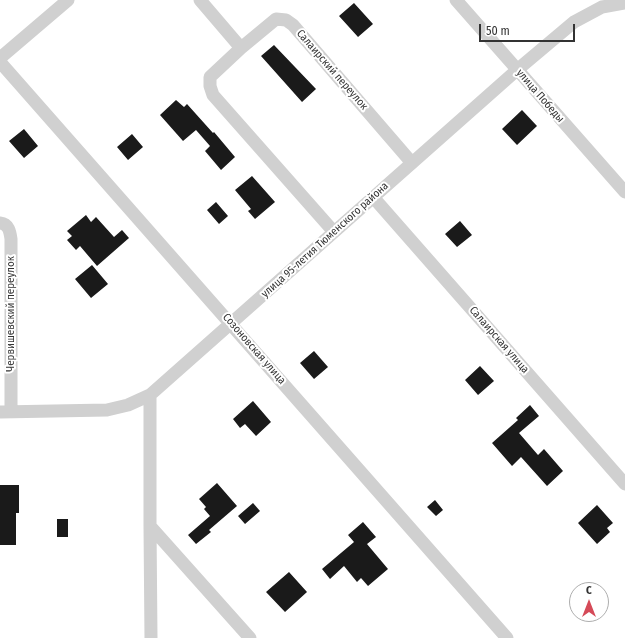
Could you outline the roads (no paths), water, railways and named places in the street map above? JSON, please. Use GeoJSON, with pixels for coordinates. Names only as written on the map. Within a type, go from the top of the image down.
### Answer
{"type":"FeatureCollection","features":[{"type":"Feature","properties":{"kind":"street"},"geometry":{"type":"LineString","coordinates":[[0,58],[68,0]]}},
{"type":"Feature","properties":{"kind":"street"},"geometry":{"type":"LineString","coordinates":[[200,0],[241,48]]}},
{"type":"Feature","properties":{"kind":"street","name":"улица Победы"},"geometry":{"type":"LineString","coordinates":[[456,0],[625,192]]}},
{"type":"Feature","properties":{"kind":"street","name":"улица 95-летия Тюменского района"},"geometry":{"type":"LineString","coordinates":[[6,412],[107,410],[128,405],[150,395],[412,162],[574,22],[602,7],[625,3]]}},
{"type":"Feature","properties":{"kind":"street","name":"Салаирский переулок"},"geometry":{"type":"LineString","coordinates":[[334,232],[213,95],[210,86],[210,77],[241,48],[276,18],[286,20],[293,25],[412,162]]}},
{"type":"Feature","properties":{"kind":"street","name":"Созоновская улица"},"geometry":{"type":"LineString","coordinates":[[0,62],[507,638]]}},
{"type":"Feature","properties":{"kind":"street","name":"Салаирская улица"},"geometry":{"type":"LineString","coordinates":[[373,197],[625,484]]}},
{"type":"Feature","properties":{"kind":"street","name":"Червишевский переулок"},"geometry":{"type":"LineString","coordinates":[[0,223],[9,228],[12,239],[6,412]]}},
{"type":"Feature","properties":{"kind":"street"},"geometry":{"type":"LineString","coordinates":[[150,395],[151,638]]}},
{"type":"Feature","properties":{"kind":"street"},"geometry":{"type":"LineString","coordinates":[[150,526],[250,638]]}}]}
